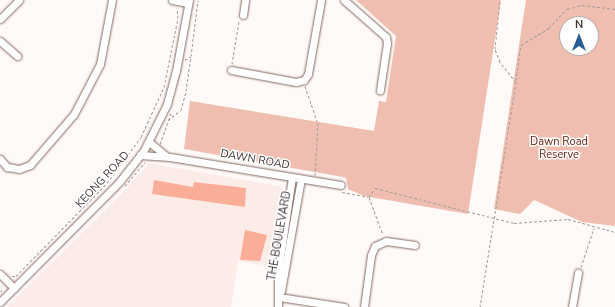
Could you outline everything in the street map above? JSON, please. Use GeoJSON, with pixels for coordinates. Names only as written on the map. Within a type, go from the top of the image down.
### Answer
{"type":"FeatureCollection","features":[{"type":"Feature","properties":{"kind":"street"},"geometry":{"type":"LineString","coordinates":[[0,19],[19,0]]}},
{"type":"Feature","properties":{"kind":"street"},"geometry":{"type":"LineString","coordinates":[[0,159],[7,167],[20,169],[30,165],[74,114],[100,64],[112,0]]}},
{"type":"Feature","properties":{"kind":"street"},"geometry":{"type":"LineString","coordinates":[[243,15],[245,0]]}},
{"type":"Feature","properties":{"kind":"street"},"geometry":{"type":"LineString","coordinates":[[231,70],[296,82],[304,80],[308,74],[321,0]]}},
{"type":"Feature","properties":{"kind":"street"},"geometry":{"type":"LineString","coordinates":[[344,0],[386,37],[387,43],[380,90]]}},
{"type":"Feature","properties":{"kind":"street"},"geometry":{"type":"LineString","coordinates":[[174,3],[189,1]]}},
{"type":"Feature","properties":{"kind":"street","name":"KEONG ROAD"},"geometry":{"type":"LineString","coordinates":[[0,302],[120,181],[149,142],[167,104],[176,71],[189,1]]}},
{"type":"Feature","properties":{"kind":"street"},"geometry":{"type":"LineString","coordinates":[[0,41],[17,56]]}},
{"type":"Feature","properties":{"kind":"street"},"geometry":{"type":"LineString","coordinates":[[149,142],[166,156]]}},
{"type":"Feature","properties":{"kind":"street","name":"DAWN ROAD"},"geometry":{"type":"LineString","coordinates":[[140,155],[166,156],[301,178],[340,188]]}},
{"type":"Feature","properties":{"kind":"street","name":"THE BOULEVARD"},"geometry":{"type":"LineString","coordinates":[[278,307],[278,271],[292,177]]}},
{"type":"Feature","properties":{"kind":"street","name":"THE BOULEVARD"},"geometry":{"type":"LineString","coordinates":[[279,297],[286,274],[301,178]]}},
{"type":"Feature","properties":{"kind":"street"},"geometry":{"type":"LineString","coordinates":[[364,307],[373,249],[378,243],[386,241],[415,245]]}},
{"type":"Feature","properties":{"kind":"street"},"geometry":{"type":"LineString","coordinates":[[572,307],[578,273]]}},
{"type":"Feature","properties":{"kind":"street"},"geometry":{"type":"LineString","coordinates":[[0,274],[14,288]]}},
{"type":"Feature","properties":{"kind":"street"},"geometry":{"type":"LineString","coordinates":[[279,297],[344,307]]}},
{"type":"Feature","properties":{"kind":"path"},"geometry":{"type":"LineString","coordinates":[[500,0],[495,49],[500,62],[516,82]]}},
{"type":"Feature","properties":{"kind":"path"},"geometry":{"type":"LineString","coordinates":[[11,276],[16,276],[107,183],[141,137],[164,87],[178,18],[174,3]]}},
{"type":"Feature","properties":{"kind":"path"},"geometry":{"type":"LineString","coordinates":[[480,307],[521,45],[549,28],[566,9],[582,5],[615,9]]}},
{"type":"Feature","properties":{"kind":"path"},"geometry":{"type":"LineString","coordinates":[[231,70],[239,22],[243,15]]}},
{"type":"Feature","properties":{"kind":"path"},"geometry":{"type":"LineString","coordinates":[[168,120],[181,110],[186,91],[191,56]]}},
{"type":"Feature","properties":{"kind":"path"},"geometry":{"type":"LineString","coordinates":[[304,80],[307,97],[318,123],[315,181]]}},
{"type":"Feature","properties":{"kind":"path"},"geometry":{"type":"LineString","coordinates":[[340,188],[369,196]]}},
{"type":"Feature","properties":{"kind":"path"},"geometry":{"type":"LineString","coordinates":[[369,196],[375,188],[514,223],[568,220],[594,228],[615,232]]}},
{"type":"Feature","properties":{"kind":"path"},"geometry":{"type":"LineString","coordinates":[[369,196],[386,241]]}},
{"type":"Feature","properties":{"kind":"path"},"geometry":{"type":"LineString","coordinates":[[578,273],[593,238],[594,228]]}},
{"type":"Feature","properties":{"kind":"path"},"geometry":{"type":"LineString","coordinates":[[0,293],[2,286]]}},
{"type":"Feature","properties":{"kind":"shaded area"},"geometry":{"type":"Polygon","coordinates":[[[149,163],[283,187],[272,267],[238,261],[231,307],[7,307],[126,189],[149,163]]]}},
{"type":"Feature","properties":{"kind":"green space"},"geometry":{"type":"Polygon","coordinates":[[[356,0],[501,0],[468,214],[364,196],[348,189],[346,178],[343,177],[184,149],[190,101],[374,131],[379,101],[386,102],[396,36],[356,0]]]}},
{"type":"Feature","properties":{"kind":"green space","name":"Dawn Road Reserve"},"geometry":{"type":"Polygon","coordinates":[[[526,0],[615,0],[615,226],[582,222],[534,200],[520,214],[494,209],[526,0]]]}},
{"type":"Feature","properties":{"kind":"building"},"geometry":{"type":"Polygon","coordinates":[[[154,180],[193,187],[194,182],[246,188],[245,207],[152,194],[154,180]]]}},
{"type":"Feature","properties":{"kind":"building"},"geometry":{"type":"Polygon","coordinates":[[[245,230],[267,235],[260,261],[240,260],[245,230]]]}}]}
